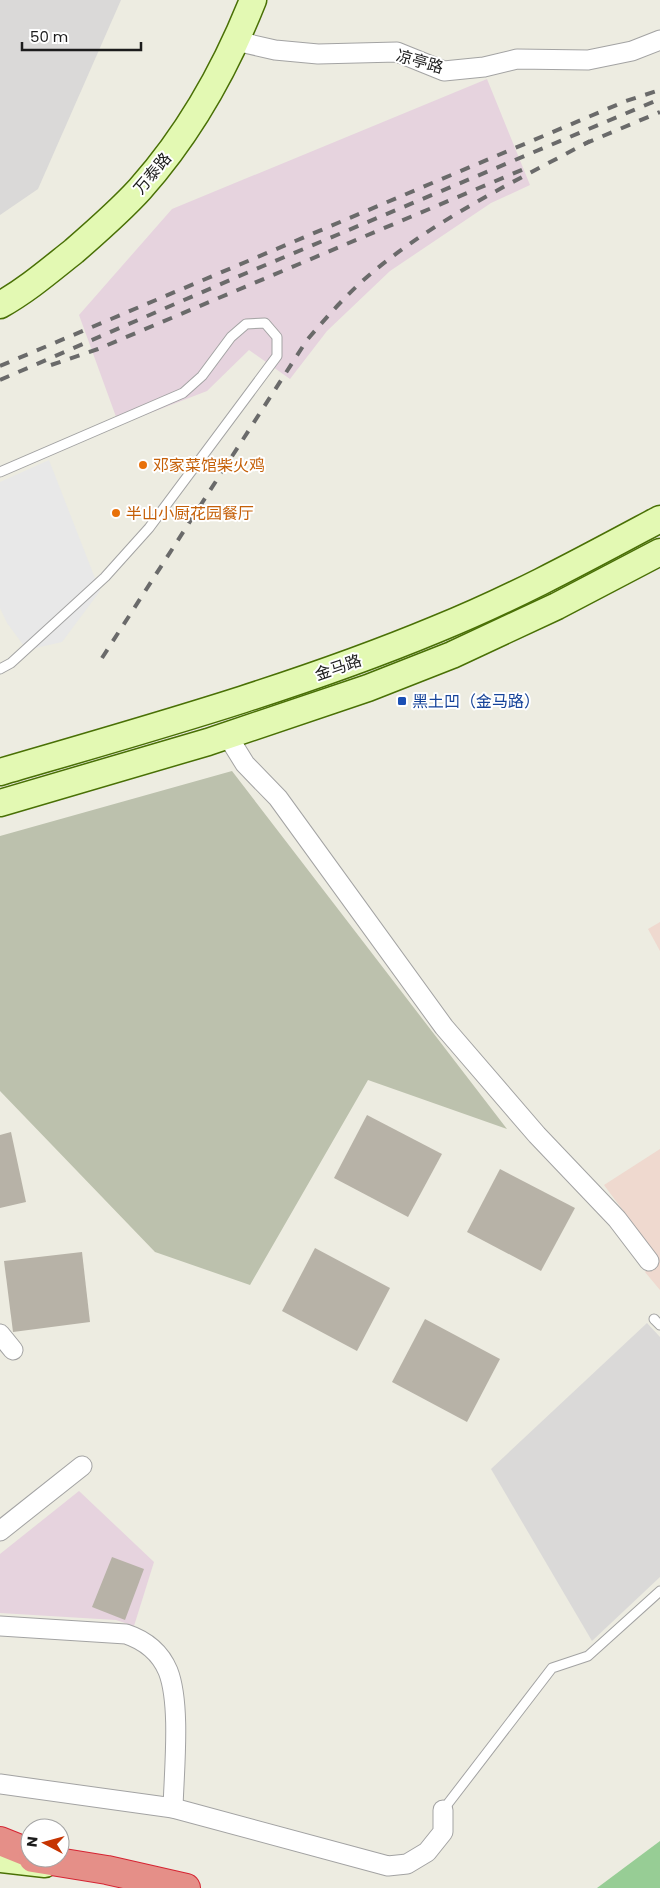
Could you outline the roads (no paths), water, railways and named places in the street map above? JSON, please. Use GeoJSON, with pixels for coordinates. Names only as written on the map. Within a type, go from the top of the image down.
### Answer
{"type":"FeatureCollection","features":[{"type":"Feature","properties":{"kind":"highway"},"geometry":{"type":"LineString","coordinates":[[0,1841],[20,1850]]}},
{"type":"Feature","properties":{"kind":"highway"},"geometry":{"type":"LineString","coordinates":[[0,1854],[20,1856]]}},
{"type":"Feature","properties":{"kind":"highway"},"geometry":{"type":"LineString","coordinates":[[70,1863],[186,1888]]}},
{"type":"Feature","properties":{"kind":"main road","name":"万泰路"},"geometry":{"type":"LineString","coordinates":[[0,291],[38,266],[97,216],[132,181],[164,141],[197,90],[229,29],[240,0]]}},
{"type":"Feature","properties":{"kind":"main road","name":"万泰路"},"geometry":{"type":"LineString","coordinates":[[0,305],[45,275],[105,224],[140,189],[173,148],[208,96],[236,41],[253,0]]}},
{"type":"Feature","properties":{"kind":"main road","name":"金马路"},"geometry":{"type":"LineString","coordinates":[[0,772],[197,715],[365,658],[438,629],[542,581],[660,519]]}},
{"type":"Feature","properties":{"kind":"main road","name":"金马路"},"geometry":{"type":"LineString","coordinates":[[0,803],[227,735],[368,688],[452,655],[558,606],[660,552]]}},
{"type":"Feature","properties":{"kind":"main road"},"geometry":{"type":"LineString","coordinates":[[0,1859],[76,1868],[168,1888]]}},
{"type":"Feature","properties":{"kind":"street","name":"凉亭路"},"geometry":{"type":"LineString","coordinates":[[236,41],[275,50],[318,54],[397,52],[444,71],[484,67],[516,59],[588,60],[632,50],[660,40]]}},
{"type":"Feature","properties":{"kind":"street"},"geometry":{"type":"LineString","coordinates":[[227,735],[245,764],[278,798],[444,1027],[537,1135],[617,1219],[649,1261]]}},
{"type":"Feature","properties":{"kind":"street"},"geometry":{"type":"LineString","coordinates":[[0,1334],[13,1350]]}},
{"type":"Feature","properties":{"kind":"street"},"geometry":{"type":"LineString","coordinates":[[0,1531],[82,1466]]}},
{"type":"Feature","properties":{"kind":"street"},"geometry":{"type":"LineString","coordinates":[[0,1626],[126,1634],[141,1639],[156,1651],[167,1670],[174,1692],[173,1808]]}},
{"type":"Feature","properties":{"kind":"street"},"geometry":{"type":"LineString","coordinates":[[0,1784],[173,1808],[388,1866],[407,1864],[427,1852],[443,1832],[443,1810]]}},
{"type":"Feature","properties":{"kind":"lane"},"geometry":{"type":"LineString","coordinates":[[0,472],[183,393],[202,376],[231,337],[246,324],[265,323],[278,337],[277,356],[149,528],[105,577],[11,663],[0,670]]}},
{"type":"Feature","properties":{"kind":"lane"},"geometry":{"type":"LineString","coordinates":[[443,1810],[552,1668],[588,1656],[660,1591]]}},
{"type":"Feature","properties":{"kind":"railway"},"geometry":{"type":"LineString","coordinates":[[0,366],[626,101],[660,90]]}},
{"type":"Feature","properties":{"kind":"railway"},"geometry":{"type":"LineString","coordinates":[[0,380],[237,277],[660,99]]}},
{"type":"Feature","properties":{"kind":"railway"},"geometry":{"type":"LineString","coordinates":[[584,144],[660,112]]}},
{"type":"Feature","properties":{"kind":"railway"},"geometry":{"type":"LineString","coordinates":[[102,658],[307,340],[336,307],[367,277],[419,237],[503,187],[590,141]]}},
{"type":"Feature","properties":{"kind":"railway"},"geometry":{"type":"LineString","coordinates":[[51,365],[98,349],[531,166]]}},
{"type":"Feature","properties":{"kind":"place","name":"邓家菜馆柴火鸡"},"geometry":{"type":"Point","coordinates":[143,465]}},
{"type":"Feature","properties":{"kind":"place","name":"半山小厨花园餐厅"},"geometry":{"type":"Point","coordinates":[116,513]}},
{"type":"Feature","properties":{"kind":"place","name":"黑土凹（金马路）"},"geometry":{"type":"Point","coordinates":[402,701]}}]}
